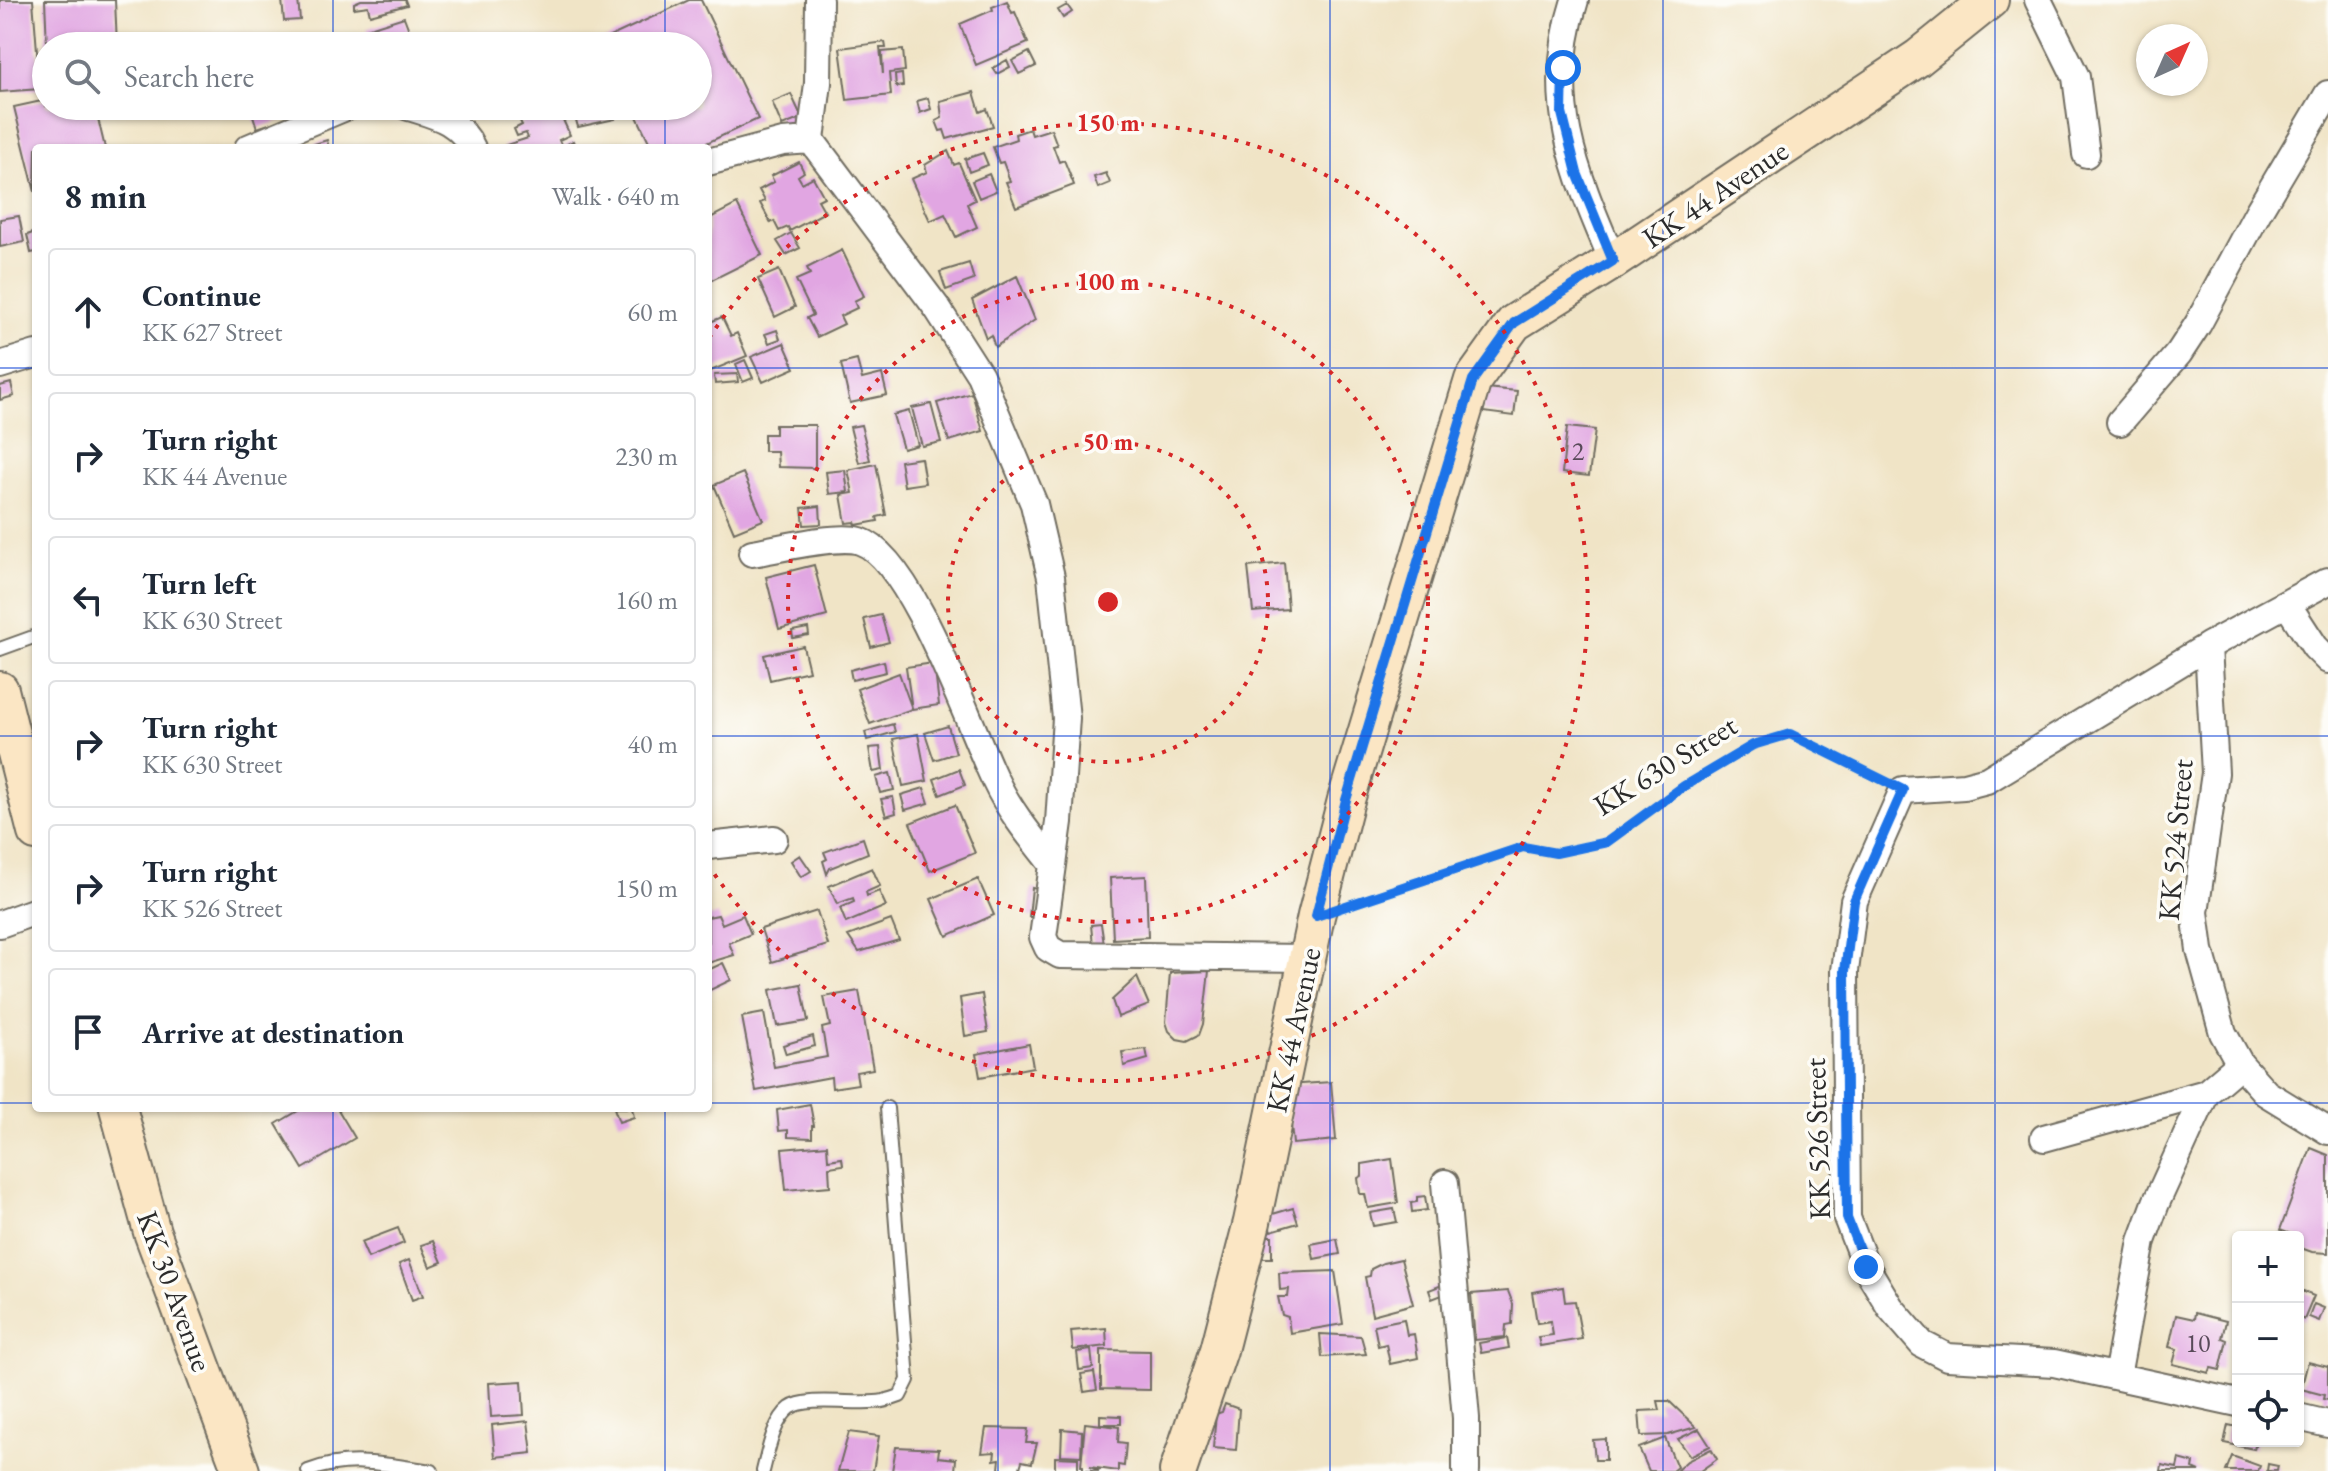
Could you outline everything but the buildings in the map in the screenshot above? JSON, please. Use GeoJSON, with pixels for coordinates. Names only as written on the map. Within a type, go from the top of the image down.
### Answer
{"type":"FeatureCollection","features":[{"type":"Feature","properties":{"kind":"main road","name":"KK 44 Avenue"},"geometry":{"type":"LineString","coordinates":[[1178,1471],[1219,1350],[1249,1236],[1316,916],[1346,800],[1473,380],[1514,323],[1613,261],[1918,58],[1990,0]]}},
{"type":"Feature","properties":{"kind":"main road"},"geometry":{"type":"LineString","coordinates":[[0,690],[32,816]]}},
{"type":"Feature","properties":{"kind":"main road","name":"KK 30 Avenue"},"geometry":{"type":"LineString","coordinates":[[119,1112],[152,1232],[241,1471]]}},
{"type":"Feature","properties":{"kind":"street"},"geometry":{"type":"LineString","coordinates":[[819,0],[818,83],[811,140],[937,308],[980,375],[1034,504],[1051,577],[1066,718],[1059,822],[1043,937],[1048,948],[1060,955],[1309,958]]}},
{"type":"Feature","properties":{"kind":"street"},"geometry":{"type":"LineString","coordinates":[[1575,0],[1569,18],[1564,56],[1562,113],[1577,173],[1613,261]]}},
{"type":"Feature","properties":{"kind":"street"},"geometry":{"type":"LineString","coordinates":[[2038,0],[2076,77],[2086,154]]}},
{"type":"Feature","properties":{"kind":"street"},"geometry":{"type":"LineString","coordinates":[[2120,422],[2179,353],[2198,324],[2258,212],[2328,94]]}},
{"type":"Feature","properties":{"kind":"street"},"geometry":{"type":"LineString","coordinates":[[258,144],[315,120]]}},
{"type":"Feature","properties":{"kind":"street"},"geometry":{"type":"LineString","coordinates":[[451,120],[466,133],[470,144]]}},
{"type":"Feature","properties":{"kind":"street"},"geometry":{"type":"LineString","coordinates":[[712,161],[783,142],[811,140]]}},
{"type":"Feature","properties":{"kind":"street"},"geometry":{"type":"LineString","coordinates":[[0,365],[32,355]]}},
{"type":"Feature","properties":{"kind":"street"},"geometry":{"type":"LineString","coordinates":[[752,553],[831,540],[857,540],[878,549],[891,563],[930,632],[994,779],[1011,810],[1053,865]]}},
{"type":"Feature","properties":{"kind":"street"},"geometry":{"type":"LineString","coordinates":[[1903,790],[1964,786],[1987,780],[2208,646],[2328,581]]}},
{"type":"Feature","properties":{"kind":"street"},"geometry":{"type":"LineString","coordinates":[[2287,604],[2315,647],[2328,660]]}},
{"type":"Feature","properties":{"kind":"street","name":"KK 524 Street"},"geometry":{"type":"LineString","coordinates":[[2208,646],[2215,773],[2195,912],[2200,950],[2223,1033],[2240,1064],[2266,1093],[2328,1131]]}},
{"type":"Feature","properties":{"kind":"street","name":"KK 526 Street"},"geometry":{"type":"LineString","coordinates":[[1903,790],[1854,901],[1845,971],[1847,1218],[1866,1267],[1890,1307],[1922,1344],[1947,1357],[2054,1363],[2232,1402]]}},
{"type":"Feature","properties":{"kind":"street"},"geometry":{"type":"LineString","coordinates":[[712,846],[774,839]]}},
{"type":"Feature","properties":{"kind":"street"},"geometry":{"type":"LineString","coordinates":[[0,924],[32,912]]}},
{"type":"Feature","properties":{"kind":"street"},"geometry":{"type":"LineString","coordinates":[[2044,1138],[2206,1093],[2240,1064]]}},
{"type":"Feature","properties":{"kind":"street"},"geometry":{"type":"LineString","coordinates":[[2117,1376],[2142,1241],[2206,1093]]}},
{"type":"Feature","properties":{"kind":"street"},"geometry":{"type":"LineString","coordinates":[[1445,1183],[1466,1418],[1466,1471]]}},
{"type":"Feature","properties":{"kind":"street"},"geometry":{"type":"LineString","coordinates":[[2304,1418],[2328,1424]]}},
{"type":"Feature","properties":{"kind":"lane"},"geometry":{"type":"LineString","coordinates":[[0,649],[32,637]]}},
{"type":"Feature","properties":{"kind":"lane"},"geometry":{"type":"LineString","coordinates":[[763,1471],[771,1440],[791,1407],[819,1402],[882,1402],[900,1396],[908,1380],[887,1108]]}},
{"type":"Feature","properties":{"kind":"lane"},"geometry":{"type":"LineString","coordinates":[[308,1471],[326,1464],[363,1461],[432,1471]]}},
{"type":"Feature","properties":{"kind":"path","name":"KK 630 Street"},"geometry":{"type":"LineString","coordinates":[[1316,916],[1523,847],[1556,853],[1607,842],[1684,786],[1753,745],[1790,734],[1903,790]]}},
{"type":"Feature","properties":{"kind":"route"},"geometry":{"type":"LineString","coordinates":[[1563,68],[1562,113],[1577,173],[1613,261],[1514,323],[1473,380],[1346,800],[1316,916],[1523,847],[1556,853],[1607,842],[1684,786],[1753,745],[1790,734],[1903,790],[1854,901],[1845,971],[1847,1218],[1866,1267]]}}]}
